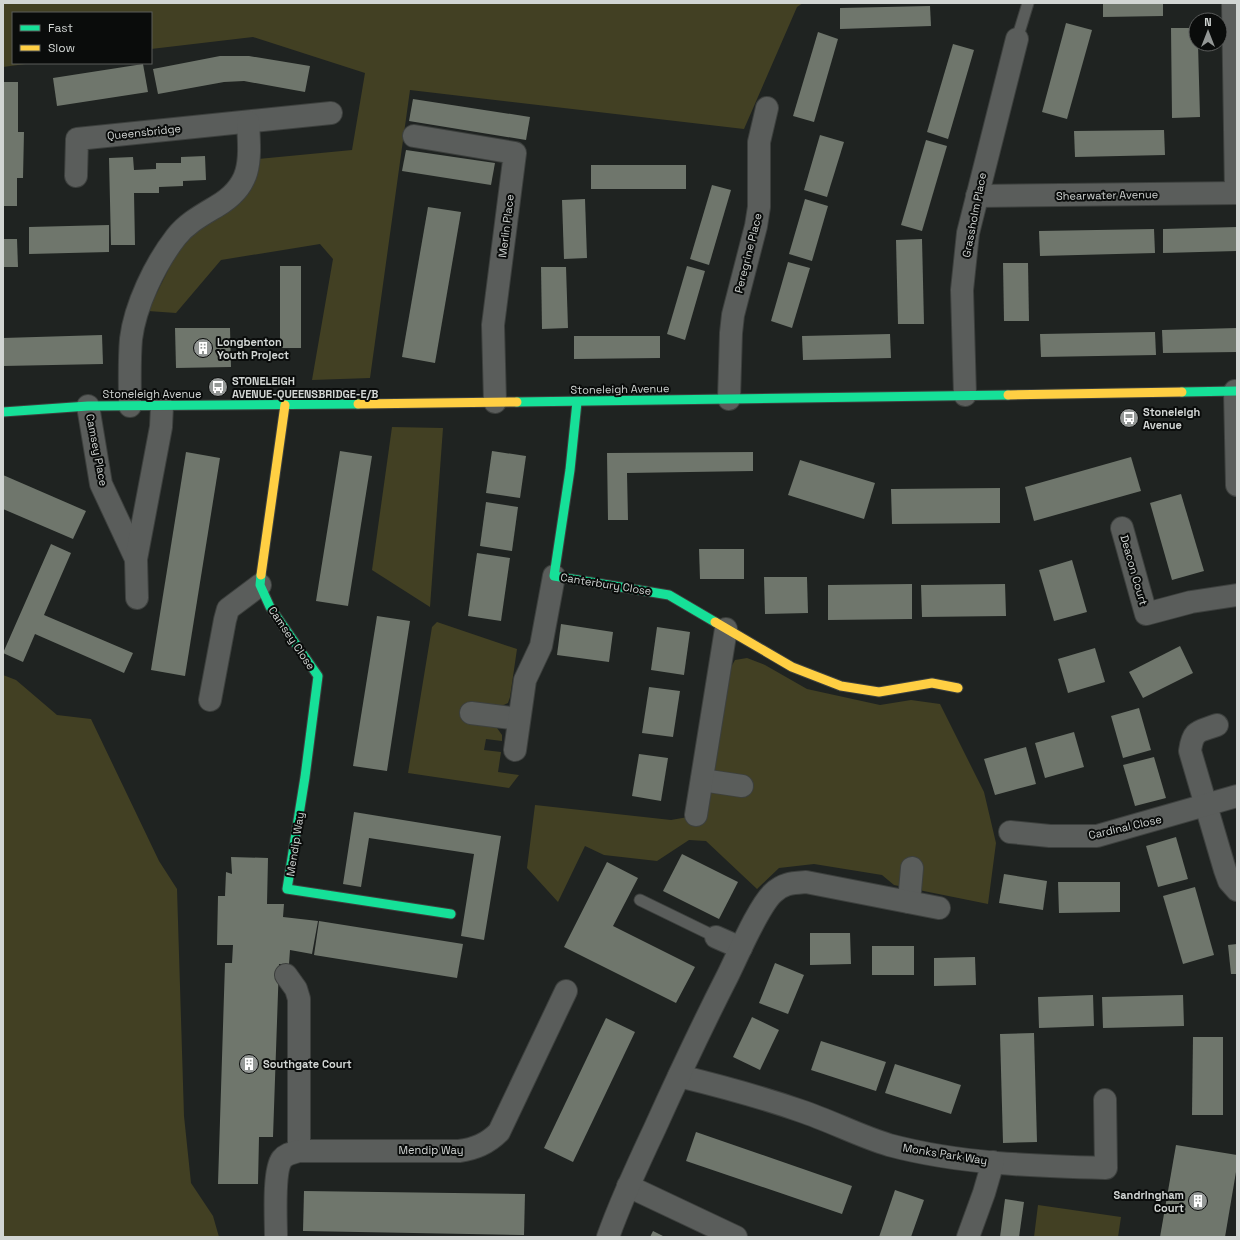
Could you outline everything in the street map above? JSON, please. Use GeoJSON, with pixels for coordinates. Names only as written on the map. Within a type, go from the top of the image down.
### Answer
{"type":"FeatureCollection","features":[{"type":"Feature","properties":{"kind":"street"},"geometry":{"type":"LineString","coordinates":[[1233,3],[1236,193]]}},
{"type":"Feature","properties":{"kind":"street","name":"Grassholm Place"},"geometry":{"type":"LineString","coordinates":[[965,396],[962,290],[968,233],[1017,38]]}},
{"type":"Feature","properties":{"kind":"street","name":"Peregrine Place"},"geometry":{"type":"LineString","coordinates":[[729,399],[729,354],[731,327],[756,226],[759,207],[759,142],[767,108]]}},
{"type":"Feature","properties":{"kind":"street","name":"Queensbridge"},"geometry":{"type":"LineString","coordinates":[[76,176],[77,139],[331,113]]}},
{"type":"Feature","properties":{"kind":"street"},"geometry":{"type":"LineString","coordinates":[[130,406],[131,339],[134,320],[143,297],[163,256],[176,237],[200,215],[231,197],[241,186],[247,172],[250,156],[248,122]]}},
{"type":"Feature","properties":{"kind":"street","name":"Merlin Place"},"geometry":{"type":"LineString","coordinates":[[414,136],[515,152],[493,325],[495,402]]}},
{"type":"Feature","properties":{"kind":"street","name":"Shearwater Avenue"},"geometry":{"type":"LineString","coordinates":[[977,196],[1236,193]]}},
{"type":"Feature","properties":{"kind":"street"},"geometry":{"type":"LineString","coordinates":[[1236,391],[1237,485]]}},
{"type":"Feature","properties":{"kind":"street","name":"Stoneleigh Avenue"},"geometry":{"type":"LineString","coordinates":[[3,412],[88,406],[577,402],[1236,391]]}},
{"type":"Feature","properties":{"kind":"street","name":"Canterbury Close"},"geometry":{"type":"LineString","coordinates":[[577,402],[570,470],[554,576],[669,595],[802,672],[835,684],[864,691],[880,692],[928,682],[946,683],[958,688]]}},
{"type":"Feature","properties":{"kind":"street"},"geometry":{"type":"LineString","coordinates":[[210,700],[228,609],[260,585],[285,405]]}},
{"type":"Feature","properties":{"kind":"street","name":"Camsey Place"},"geometry":{"type":"LineString","coordinates":[[88,406],[101,484],[136,559]]}},
{"type":"Feature","properties":{"kind":"street"},"geometry":{"type":"LineString","coordinates":[[137,598],[136,559],[161,427],[162,406]]}},
{"type":"Feature","properties":{"kind":"street","name":"Deacon Court"},"geometry":{"type":"LineString","coordinates":[[1122,528],[1146,614],[1196,600],[1237,595]]}},
{"type":"Feature","properties":{"kind":"street"},"geometry":{"type":"LineString","coordinates":[[515,750],[525,680],[542,646],[554,576]]}},
{"type":"Feature","properties":{"kind":"street","name":"Camsey Close"},"geometry":{"type":"LineString","coordinates":[[260,585],[270,607],[318,676],[306,777]]}},
{"type":"Feature","properties":{"kind":"street"},"geometry":{"type":"LineString","coordinates":[[696,816],[726,629]]}},
{"type":"Feature","properties":{"kind":"street"},"geometry":{"type":"LineString","coordinates":[[471,713],[519,719]]}},
{"type":"Feature","properties":{"kind":"street"},"geometry":{"type":"LineString","coordinates":[[1217,724],[1198,732],[1192,738],[1190,751],[1225,870],[1229,881],[1237,890]]}},
{"type":"Feature","properties":{"kind":"street","name":"Mendip Way"},"geometry":{"type":"LineString","coordinates":[[306,777],[287,889],[451,914]]}},
{"type":"Feature","properties":{"kind":"street"},"geometry":{"type":"LineString","coordinates":[[702,780],[742,786]]}},
{"type":"Feature","properties":{"kind":"street","name":"Cardinal Close"},"geometry":{"type":"LineString","coordinates":[[1010,832],[1050,836],[1097,836],[1237,796]]}},
{"type":"Feature","properties":{"kind":"street"},"geometry":{"type":"LineString","coordinates":[[909,902],[912,868]]}},
{"type":"Feature","properties":{"kind":"street"},"geometry":{"type":"LineString","coordinates":[[608,1237],[628,1186],[679,1076],[741,948],[764,905],[772,894],[781,886],[791,883],[806,882],[939,908]]}},
{"type":"Feature","properties":{"kind":"street"},"geometry":{"type":"LineString","coordinates":[[716,937],[741,948]]}},
{"type":"Feature","properties":{"kind":"street"},"geometry":{"type":"LineString","coordinates":[[276,1237],[277,1173],[279,1165],[288,1154],[298,1151],[299,999],[296,989],[286,975]]}},
{"type":"Feature","properties":{"kind":"street","name":"Mendip Way"},"geometry":{"type":"LineString","coordinates":[[298,1151],[459,1151],[469,1149],[491,1140],[499,1132],[566,991]]}},
{"type":"Feature","properties":{"kind":"street","name":"Monks Park Way"},"geometry":{"type":"LineString","coordinates":[[679,1076],[788,1106],[858,1134],[922,1153],[1040,1166],[1106,1168],[1106,1100]]}},
{"type":"Feature","properties":{"kind":"street"},"geometry":{"type":"LineString","coordinates":[[968,1237],[984,1193],[993,1162]]}},
{"type":"Feature","properties":{"kind":"street"},"geometry":{"type":"LineString","coordinates":[[628,1186],[736,1237]]}},
{"type":"Feature","properties":{"kind":"lane"},"geometry":{"type":"LineString","coordinates":[[1017,38],[1028,3]]}},
{"type":"Feature","properties":{"kind":"lane"},"geometry":{"type":"LineString","coordinates":[[640,900],[716,937]]}},
{"type":"Feature","properties":{"kind":"shaded area"},"geometry":{"type":"Polygon","coordinates":[[[3,3],[803,3],[797,7],[744,129],[410,90],[370,378],[312,380],[333,259],[320,244],[221,260],[176,313],[148,311],[176,254],[191,237],[206,225],[258,159],[352,150],[365,73],[253,37],[152,49],[152,12],[12,12],[12,64],[26,64],[3,67],[3,3]]]}},
{"type":"Feature","properties":{"kind":"shaded area"},"geometry":{"type":"Polygon","coordinates":[[[392,427],[443,428],[430,607],[372,570],[392,427]]]}},
{"type":"Feature","properties":{"kind":"shaded area"},"geometry":{"type":"Polygon","coordinates":[[[437,622],[517,649],[508,703],[467,722],[497,728],[502,735],[502,741],[486,739],[484,750],[501,752],[498,772],[519,775],[509,788],[408,773],[432,627],[437,622]]]}},
{"type":"Feature","properties":{"kind":"shaded area"},"geometry":{"type":"Polygon","coordinates":[[[747,658],[765,665],[807,689],[880,705],[911,700],[940,704],[984,792],[996,843],[988,904],[894,885],[882,875],[814,864],[779,868],[757,889],[706,841],[689,840],[657,861],[604,855],[585,846],[558,902],[527,868],[535,805],[671,820],[705,814],[730,669],[735,660],[747,658]]]}},
{"type":"Feature","properties":{"kind":"shaded area"},"geometry":{"type":"Polygon","coordinates":[[[3,675],[16,680],[57,715],[91,719],[159,861],[177,889],[184,1116],[191,1183],[213,1216],[219,1237],[3,1237],[3,675]]]}},
{"type":"Feature","properties":{"kind":"shaded area"},"geometry":{"type":"Polygon","coordinates":[[[1038,1205],[1121,1217],[1118,1237],[1034,1237],[1038,1205]]]}},
{"type":"Feature","properties":{"kind":"building"},"geometry":{"type":"Polygon","coordinates":[[[1103,3],[1163,3],[1163,16],[1103,17],[1103,3]]]}},
{"type":"Feature","properties":{"kind":"building"},"geometry":{"type":"Polygon","coordinates":[[[930,6],[931,26],[840,29],[840,8],[930,6]]]}},
{"type":"Feature","properties":{"kind":"building"},"geometry":{"type":"Polygon","coordinates":[[[1066,23],[1092,30],[1067,119],[1042,112],[1066,23]]]}},
{"type":"Feature","properties":{"kind":"building"},"geometry":{"type":"Polygon","coordinates":[[[1171,28],[1188,28],[1188,52],[1198,52],[1200,117],[1172,118],[1171,28]]]}},
{"type":"Feature","properties":{"kind":"building"},"geometry":{"type":"Polygon","coordinates":[[[818,32],[838,39],[814,122],[793,116],[818,32]]]}},
{"type":"Feature","properties":{"kind":"building"},"geometry":{"type":"Polygon","coordinates":[[[953,44],[974,50],[948,139],[927,132],[953,44]]]}},
{"type":"Feature","properties":{"kind":"building"},"geometry":{"type":"Polygon","coordinates":[[[220,56],[249,56],[310,66],[305,92],[244,81],[224,82],[158,94],[153,69],[220,56]]]}},
{"type":"Feature","properties":{"kind":"building"},"geometry":{"type":"Polygon","coordinates":[[[143,64],[148,92],[57,106],[53,78],[143,64]]]}},
{"type":"Feature","properties":{"kind":"building"},"geometry":{"type":"Polygon","coordinates":[[[3,82],[18,82],[18,132],[24,132],[23,178],[17,178],[17,206],[3,206],[3,82]]]}},
{"type":"Feature","properties":{"kind":"building"},"geometry":{"type":"Polygon","coordinates":[[[413,99],[530,117],[526,140],[409,121],[413,99]]]}},
{"type":"Feature","properties":{"kind":"building"},"geometry":{"type":"Polygon","coordinates":[[[1164,130],[1165,155],[1075,157],[1074,131],[1164,130]]]}},
{"type":"Feature","properties":{"kind":"building"},"geometry":{"type":"Polygon","coordinates":[[[820,135],[844,142],[827,197],[804,190],[820,135]]]}},
{"type":"Feature","properties":{"kind":"building"},"geometry":{"type":"Polygon","coordinates":[[[926,140],[947,146],[922,231],[901,225],[926,140]]]}},
{"type":"Feature","properties":{"kind":"building"},"geometry":{"type":"Polygon","coordinates":[[[406,150],[495,163],[491,185],[402,171],[406,150]]]}},
{"type":"Feature","properties":{"kind":"building"},"geometry":{"type":"Polygon","coordinates":[[[205,156],[206,180],[183,181],[183,186],[159,187],[159,193],[134,193],[135,245],[111,245],[109,158],[133,157],[134,170],[156,169],[156,163],[181,163],[181,157],[205,156]]]}},
{"type":"Feature","properties":{"kind":"building"},"geometry":{"type":"Polygon","coordinates":[[[591,165],[686,165],[686,189],[591,189],[591,165]]]}},
{"type":"Feature","properties":{"kind":"building"},"geometry":{"type":"Polygon","coordinates":[[[712,185],[731,190],[709,265],[690,259],[712,185]]]}},
{"type":"Feature","properties":{"kind":"building"},"geometry":{"type":"Polygon","coordinates":[[[585,199],[587,258],[564,259],[562,200],[585,199]]]}},
{"type":"Feature","properties":{"kind":"building"},"geometry":{"type":"Polygon","coordinates":[[[805,199],[828,206],[812,261],[789,254],[805,199]]]}},
{"type":"Feature","properties":{"kind":"building"},"geometry":{"type":"Polygon","coordinates":[[[428,207],[461,212],[435,363],[402,357],[428,207]]]}},
{"type":"Feature","properties":{"kind":"building"},"geometry":{"type":"Polygon","coordinates":[[[109,225],[109,252],[29,254],[29,227],[109,225]]]}},
{"type":"Feature","properties":{"kind":"building"},"geometry":{"type":"Polygon","coordinates":[[[1237,227],[1237,251],[1163,253],[1163,229],[1237,227]]]}},
{"type":"Feature","properties":{"kind":"building"},"geometry":{"type":"Polygon","coordinates":[[[1154,229],[1155,253],[1040,256],[1039,231],[1154,229]]]}},
{"type":"Feature","properties":{"kind":"building"},"geometry":{"type":"Polygon","coordinates":[[[3,239],[17,239],[18,267],[3,267],[3,239]]]}},
{"type":"Feature","properties":{"kind":"building"},"geometry":{"type":"Polygon","coordinates":[[[922,239],[924,324],[898,324],[896,240],[922,239]]]}},
{"type":"Feature","properties":{"kind":"building"},"geometry":{"type":"Polygon","coordinates":[[[788,262],[810,268],[792,328],[771,321],[788,262]]]}},
{"type":"Feature","properties":{"kind":"building"},"geometry":{"type":"Polygon","coordinates":[[[1003,263],[1028,263],[1029,321],[1004,321],[1003,263]]]}},
{"type":"Feature","properties":{"kind":"building"},"geometry":{"type":"Polygon","coordinates":[[[280,266],[301,266],[301,348],[280,348],[280,266]]]}},
{"type":"Feature","properties":{"kind":"building"},"geometry":{"type":"Polygon","coordinates":[[[687,266],[705,271],[685,340],[667,334],[687,266]]]}},
{"type":"Feature","properties":{"kind":"building"},"geometry":{"type":"Polygon","coordinates":[[[541,267],[566,267],[568,328],[542,329],[541,267]]]}},
{"type":"Feature","properties":{"kind":"building","name":"Longbenton Youth Project"},"geometry":{"type":"Polygon","coordinates":[[[175,328],[230,328],[231,367],[176,368],[175,328]]]}},
{"type":"Feature","properties":{"kind":"building"},"geometry":{"type":"Polygon","coordinates":[[[1237,328],[1237,352],[1163,353],[1162,330],[1237,328]]]}},
{"type":"Feature","properties":{"kind":"building"},"geometry":{"type":"Polygon","coordinates":[[[1155,332],[1156,355],[1041,357],[1040,334],[1155,332]]]}},
{"type":"Feature","properties":{"kind":"building"},"geometry":{"type":"Polygon","coordinates":[[[890,334],[891,358],[803,360],[802,336],[890,334]]]}},
{"type":"Feature","properties":{"kind":"building"},"geometry":{"type":"Polygon","coordinates":[[[102,335],[103,364],[3,366],[3,338],[102,335]]]}},
{"type":"Feature","properties":{"kind":"building"},"geometry":{"type":"Polygon","coordinates":[[[574,336],[660,336],[660,358],[574,359],[574,336]]]}},
{"type":"Feature","properties":{"kind":"building"},"geometry":{"type":"Polygon","coordinates":[[[340,451],[372,456],[348,606],[316,601],[340,451]]]}},
{"type":"Feature","properties":{"kind":"building"},"geometry":{"type":"Polygon","coordinates":[[[492,451],[526,456],[520,498],[486,493],[492,451]]]}},
{"type":"Feature","properties":{"kind":"building"},"geometry":{"type":"Polygon","coordinates":[[[186,452],[220,458],[185,676],[151,670],[186,452]]]}},
{"type":"Feature","properties":{"kind":"building"},"geometry":{"type":"Polygon","coordinates":[[[753,452],[753,471],[627,473],[628,520],[608,520],[607,453],[753,452]]]}},
{"type":"Feature","properties":{"kind":"building"},"geometry":{"type":"Polygon","coordinates":[[[1131,457],[1141,491],[1034,521],[1025,487],[1131,457]]]}},
{"type":"Feature","properties":{"kind":"building"},"geometry":{"type":"Polygon","coordinates":[[[800,460],[875,483],[864,519],[788,495],[800,460]]]}},
{"type":"Feature","properties":{"kind":"building"},"geometry":{"type":"Polygon","coordinates":[[[3,475],[86,511],[73,539],[3,509],[3,475]]]}},
{"type":"Feature","properties":{"kind":"building"},"geometry":{"type":"Polygon","coordinates":[[[1000,488],[1000,523],[892,524],[891,489],[1000,488]]]}},
{"type":"Feature","properties":{"kind":"building"},"geometry":{"type":"Polygon","coordinates":[[[1181,494],[1204,571],[1172,580],[1150,503],[1181,494]]]}},
{"type":"Feature","properties":{"kind":"building"},"geometry":{"type":"Polygon","coordinates":[[[486,502],[518,507],[512,551],[480,546],[486,502]]]}},
{"type":"Feature","properties":{"kind":"building"},"geometry":{"type":"Polygon","coordinates":[[[51,544],[71,553],[44,615],[133,653],[124,673],[35,634],[23,662],[3,653],[51,544]]]}},
{"type":"Feature","properties":{"kind":"building"},"geometry":{"type":"Polygon","coordinates":[[[699,549],[744,549],[744,579],[700,579],[699,549]]]}},
{"type":"Feature","properties":{"kind":"building"},"geometry":{"type":"Polygon","coordinates":[[[477,553],[510,558],[501,621],[468,616],[477,553]]]}},
{"type":"Feature","properties":{"kind":"building"},"geometry":{"type":"Polygon","coordinates":[[[1072,560],[1087,612],[1054,621],[1039,570],[1072,560]]]}},
{"type":"Feature","properties":{"kind":"building"},"geometry":{"type":"Polygon","coordinates":[[[764,577],[807,577],[808,613],[765,614],[764,577]]]}},
{"type":"Feature","properties":{"kind":"building"},"geometry":{"type":"Polygon","coordinates":[[[912,584],[912,619],[828,620],[828,585],[912,584]]]}},
{"type":"Feature","properties":{"kind":"building"},"geometry":{"type":"Polygon","coordinates":[[[1005,584],[1006,616],[922,617],[921,585],[1005,584]]]}},
{"type":"Feature","properties":{"kind":"building"},"geometry":{"type":"Polygon","coordinates":[[[377,616],[410,621],[387,771],[353,766],[377,616]]]}},
{"type":"Feature","properties":{"kind":"building"},"geometry":{"type":"Polygon","coordinates":[[[561,624],[613,632],[609,662],[557,655],[561,624]]]}},
{"type":"Feature","properties":{"kind":"building"},"geometry":{"type":"Polygon","coordinates":[[[657,627],[690,632],[684,675],[651,670],[657,627]]]}},
{"type":"Feature","properties":{"kind":"building"},"geometry":{"type":"Polygon","coordinates":[[[1180,646],[1193,673],[1143,698],[1129,672],[1180,646]]]}},
{"type":"Feature","properties":{"kind":"building"},"geometry":{"type":"Polygon","coordinates":[[[1095,648],[1105,682],[1068,693],[1058,659],[1095,648]]]}},
{"type":"Feature","properties":{"kind":"building"},"geometry":{"type":"Polygon","coordinates":[[[649,687],[680,691],[673,737],[642,733],[649,687]]]}},
{"type":"Feature","properties":{"kind":"building"},"geometry":{"type":"Polygon","coordinates":[[[1139,708],[1151,750],[1123,758],[1111,716],[1139,708]]]}},
{"type":"Feature","properties":{"kind":"building"},"geometry":{"type":"Polygon","coordinates":[[[1074,732],[1084,767],[1045,778],[1035,743],[1074,732]]]}},
{"type":"Feature","properties":{"kind":"building"},"geometry":{"type":"Polygon","coordinates":[[[1026,747],[1036,784],[995,795],[984,759],[1026,747]]]}},
{"type":"Feature","properties":{"kind":"building"},"geometry":{"type":"Polygon","coordinates":[[[639,754],[668,758],[661,801],[632,796],[639,754]]]}},
{"type":"Feature","properties":{"kind":"building"},"geometry":{"type":"Polygon","coordinates":[[[1154,757],[1166,798],[1135,806],[1123,765],[1154,757]]]}},
{"type":"Feature","properties":{"kind":"building"},"geometry":{"type":"Polygon","coordinates":[[[354,812],[501,836],[484,940],[461,936],[474,854],[369,838],[361,887],[343,884],[354,812]]]}},
{"type":"Feature","properties":{"kind":"building"},"geometry":{"type":"Polygon","coordinates":[[[1176,837],[1188,879],[1158,887],[1146,846],[1176,837]]]}},
{"type":"Feature","properties":{"kind":"building"},"geometry":{"type":"Polygon","coordinates":[[[682,854],[738,882],[719,919],[663,891],[682,854]]]}},
{"type":"Feature","properties":{"kind":"building","name":"Southgate Court"},"geometry":{"type":"Polygon","coordinates":[[[231,857],[268,858],[267,904],[284,904],[283,917],[318,921],[312,954],[290,950],[289,964],[279,964],[273,1137],[259,1137],[258,1184],[218,1184],[225,963],[232,963],[233,945],[217,945],[218,896],[225,896],[226,872],[232,874],[231,857]]]}},
{"type":"Feature","properties":{"kind":"building"},"geometry":{"type":"Polygon","coordinates":[[[607,862],[638,878],[613,926],[695,967],[676,1003],[564,947],[607,862]]]}},
{"type":"Feature","properties":{"kind":"building"},"geometry":{"type":"Polygon","coordinates":[[[1004,874],[1047,881],[1043,910],[999,903],[1004,874]]]}},
{"type":"Feature","properties":{"kind":"building"},"geometry":{"type":"Polygon","coordinates":[[[1058,882],[1120,882],[1120,912],[1059,913],[1058,882]]]}},
{"type":"Feature","properties":{"kind":"building"},"geometry":{"type":"Polygon","coordinates":[[[1195,887],[1214,955],[1183,964],[1163,896],[1195,887]]]}},
{"type":"Feature","properties":{"kind":"building"},"geometry":{"type":"Polygon","coordinates":[[[319,921],[463,944],[457,978],[314,955],[319,921]]]}},
{"type":"Feature","properties":{"kind":"building"},"geometry":{"type":"Polygon","coordinates":[[[810,933],[850,933],[851,964],[810,965],[810,933]]]}},
{"type":"Feature","properties":{"kind":"building"},"geometry":{"type":"Polygon","coordinates":[[[1237,944],[1237,974],[1231,974],[1228,945],[1237,944]]]}},
{"type":"Feature","properties":{"kind":"building"},"geometry":{"type":"Polygon","coordinates":[[[872,946],[914,946],[914,975],[872,975],[872,946]]]}},
{"type":"Feature","properties":{"kind":"building"},"geometry":{"type":"Polygon","coordinates":[[[975,957],[976,985],[934,986],[934,958],[975,957]]]}},
{"type":"Feature","properties":{"kind":"building"},"geometry":{"type":"Polygon","coordinates":[[[775,963],[804,975],[788,1014],[759,1003],[775,963]]]}},
{"type":"Feature","properties":{"kind":"building"},"geometry":{"type":"Polygon","coordinates":[[[1093,995],[1094,1026],[1039,1028],[1038,997],[1093,995]]]}},
{"type":"Feature","properties":{"kind":"building"},"geometry":{"type":"Polygon","coordinates":[[[1183,995],[1184,1026],[1103,1028],[1102,997],[1183,995]]]}},
{"type":"Feature","properties":{"kind":"building"},"geometry":{"type":"Polygon","coordinates":[[[752,1017],[779,1030],[760,1070],[733,1057],[752,1017]]]}},
{"type":"Feature","properties":{"kind":"building"},"geometry":{"type":"Polygon","coordinates":[[[606,1018],[635,1032],[573,1162],[544,1148],[606,1018]]]}},
{"type":"Feature","properties":{"kind":"building"},"geometry":{"type":"Polygon","coordinates":[[[1034,1033],[1037,1142],[1003,1143],[1000,1034],[1034,1033]]]}},
{"type":"Feature","properties":{"kind":"building"},"geometry":{"type":"Polygon","coordinates":[[[1193,1037],[1223,1037],[1223,1115],[1192,1115],[1193,1037]]]}},
{"type":"Feature","properties":{"kind":"building"},"geometry":{"type":"Polygon","coordinates":[[[821,1041],[886,1062],[876,1091],[811,1070],[821,1041]]]}},
{"type":"Feature","properties":{"kind":"building"},"geometry":{"type":"Polygon","coordinates":[[[895,1064],[961,1085],[951,1114],[885,1093],[895,1064]]]}},
{"type":"Feature","properties":{"kind":"building"},"geometry":{"type":"Polygon","coordinates":[[[696,1132],[852,1186],[842,1214],[686,1161],[696,1132]]]}},
{"type":"Feature","properties":{"kind":"building","name":"Sandringham Court"},"geometry":{"type":"Polygon","coordinates":[[[1176,1145],[1237,1155],[1237,1166],[1225,1237],[1160,1237],[1176,1145]]]}},
{"type":"Feature","properties":{"kind":"building"},"geometry":{"type":"Polygon","coordinates":[[[895,1190],[924,1200],[911,1237],[879,1237],[895,1190]]]}},
{"type":"Feature","properties":{"kind":"building"},"geometry":{"type":"Polygon","coordinates":[[[304,1191],[525,1194],[524,1235],[303,1231],[304,1191]]]}},
{"type":"Feature","properties":{"kind":"building"},"geometry":{"type":"Polygon","coordinates":[[[1005,1199],[1024,1202],[1019,1237],[1000,1237],[1005,1199]]]}},
{"type":"Feature","properties":{"kind":"building"},"geometry":{"type":"Polygon","coordinates":[[[653,1231],[665,1237],[650,1237],[653,1231]]]}},
{"type":"Feature","properties":{"kind":"traffic: fast"},"geometry":{"type":"LineString","coordinates":[[1182,392],[1237,391]]}},
{"type":"Feature","properties":{"kind":"traffic: fast"},"geometry":{"type":"LineString","coordinates":[[517,402],[1008,395]]}},
{"type":"Feature","properties":{"kind":"traffic: fast"},"geometry":{"type":"LineString","coordinates":[[577,402],[570,470],[554,576],[669,595],[715,622]]}},
{"type":"Feature","properties":{"kind":"traffic: fast"},"geometry":{"type":"LineString","coordinates":[[3,412],[88,406],[358,404]]}},
{"type":"Feature","properties":{"kind":"traffic: fast"},"geometry":{"type":"LineString","coordinates":[[261,575],[260,585],[270,607],[318,676],[305,777],[287,889],[451,914]]}},
{"type":"Feature","properties":{"kind":"traffic: slow"},"geometry":{"type":"LineString","coordinates":[[1008,395],[1182,392]]}},
{"type":"Feature","properties":{"kind":"traffic: slow"},"geometry":{"type":"LineString","coordinates":[[358,404],[517,402]]}},
{"type":"Feature","properties":{"kind":"traffic: slow"},"geometry":{"type":"LineString","coordinates":[[261,575],[285,405]]}},
{"type":"Feature","properties":{"kind":"traffic: slow"},"geometry":{"type":"LineString","coordinates":[[715,622],[792,667],[841,686],[879,692],[932,683],[958,688]]}},
{"type":"Feature","properties":{"kind":"place","name":"Longbenton Youth Project"},"geometry":{"type":"Point","coordinates":[203,348]}},
{"type":"Feature","properties":{"kind":"place","name":"STONELEIGH AVENUE-QUEENSBRIDGE-E/B"},"geometry":{"type":"Point","coordinates":[218,387]}},
{"type":"Feature","properties":{"kind":"place","name":"Stoneleigh Avenue"},"geometry":{"type":"Point","coordinates":[1129,418]}},
{"type":"Feature","properties":{"kind":"place","name":"Southgate Court"},"geometry":{"type":"Point","coordinates":[249,1064]}},
{"type":"Feature","properties":{"kind":"place","name":"Sandringham Court"},"geometry":{"type":"Point","coordinates":[1198,1201]}}]}
